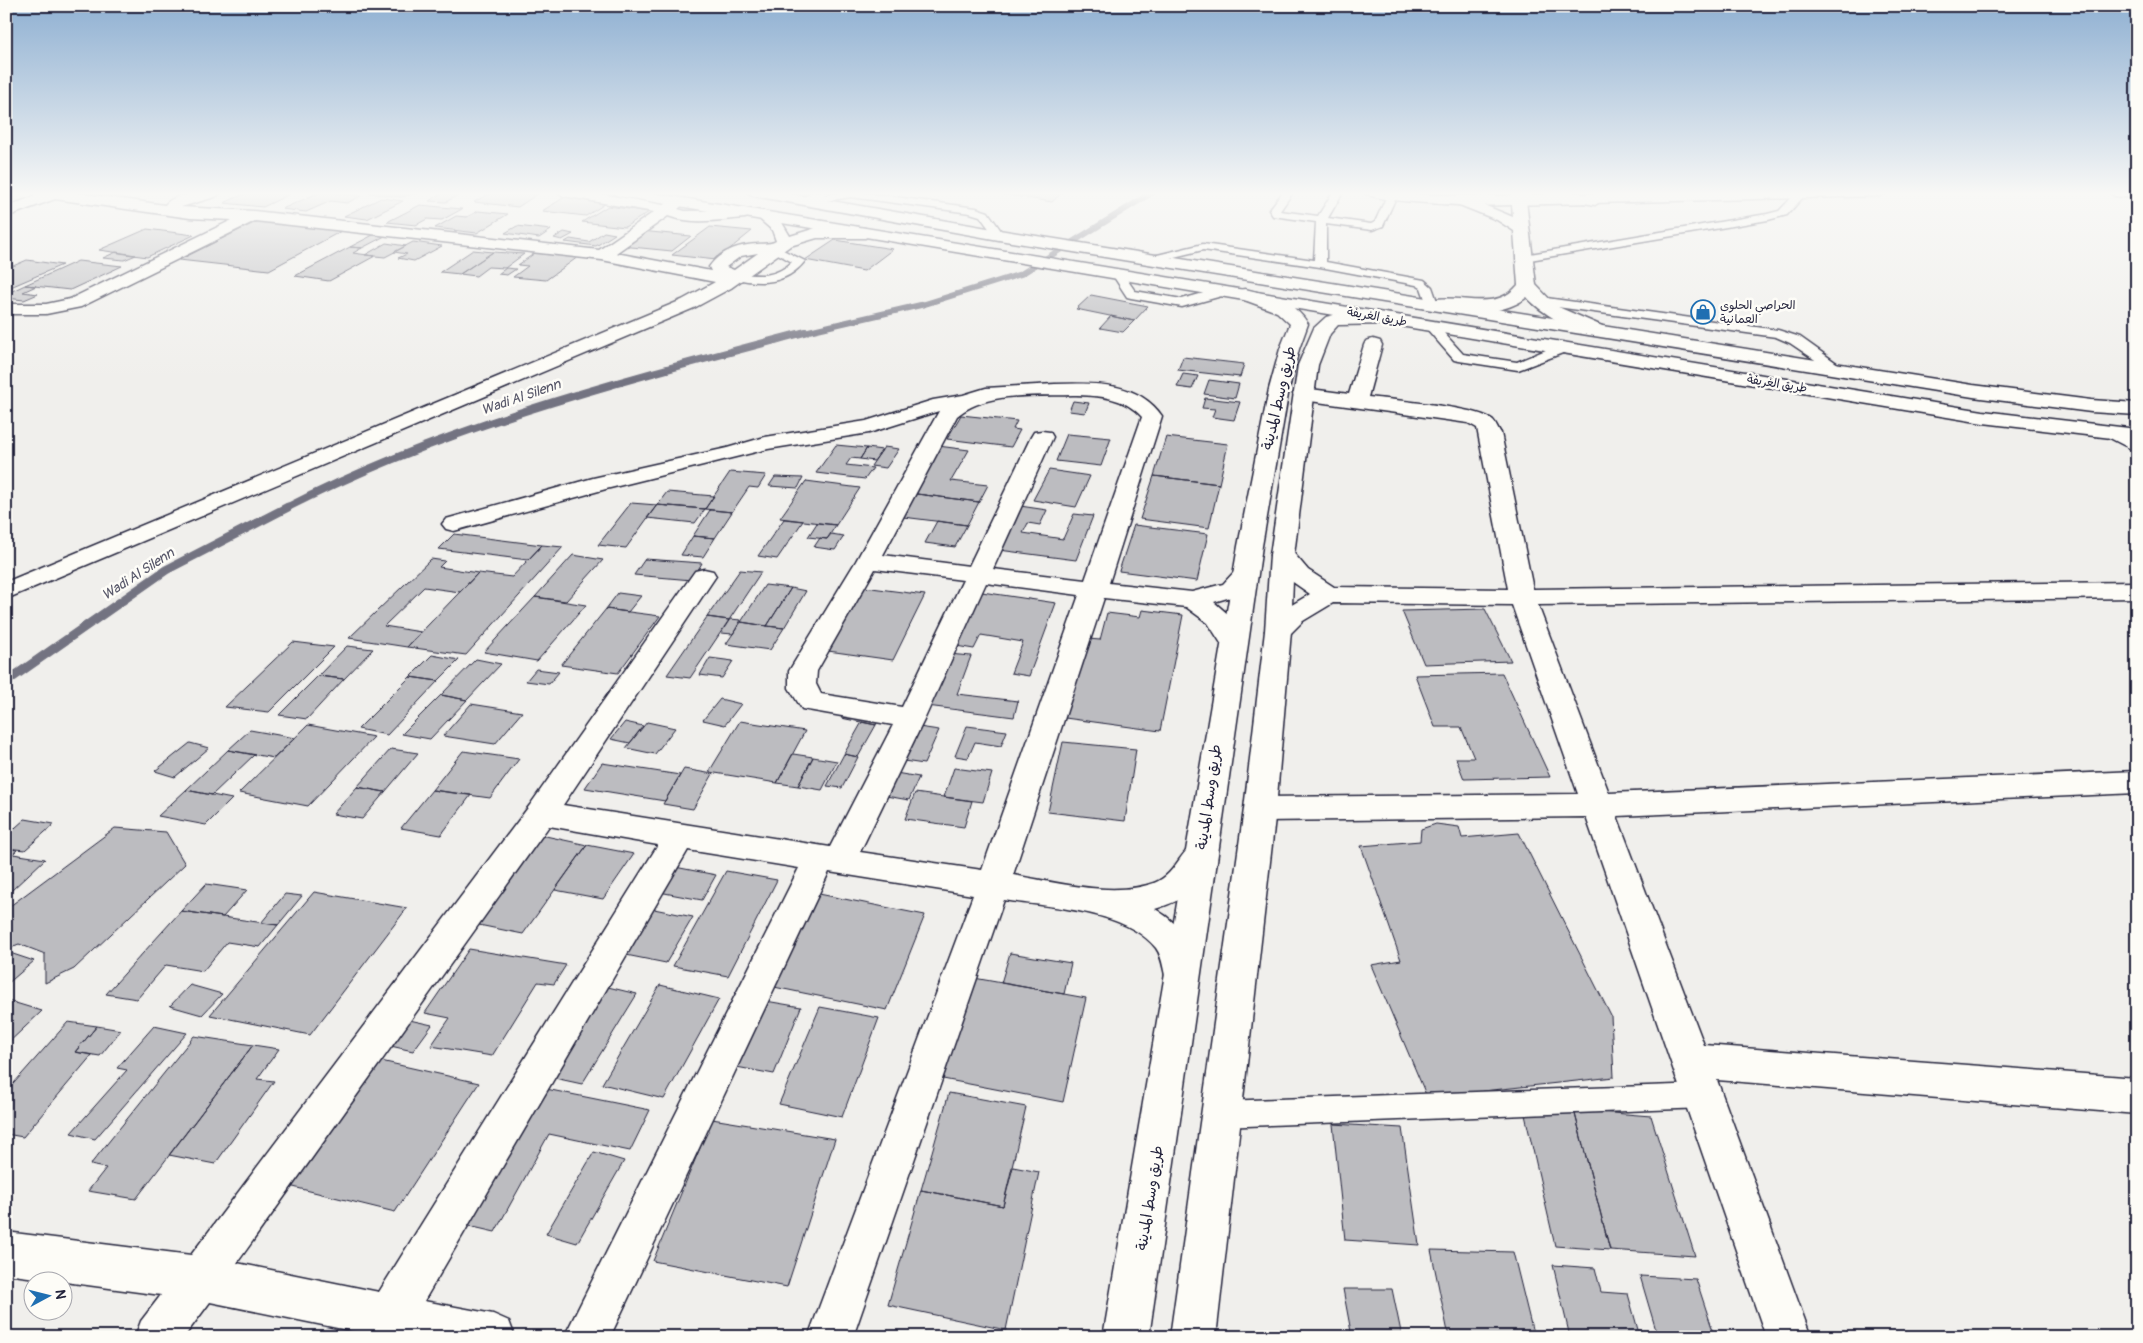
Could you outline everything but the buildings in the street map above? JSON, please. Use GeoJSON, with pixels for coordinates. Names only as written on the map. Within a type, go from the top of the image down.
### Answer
{"type":"FeatureCollection","features":[{"type":"Feature","properties":{"kind":"street"},"geometry":{"type":"LineString","coordinates":[[6,309],[46,309],[75,303],[174,255]]}},
{"type":"Feature","properties":{"kind":"street"},"geometry":{"type":"LineString","coordinates":[[602,255],[733,278]]}},
{"type":"Feature","properties":{"kind":"street"},"geometry":{"type":"LineString","coordinates":[[6,592],[661,316],[733,278],[767,255]]}},
{"type":"Feature","properties":{"kind":"street","name":"طريق الغريفة"},"geometry":{"type":"LineString","coordinates":[[998,255],[1982,417],[2137,435]]}},
{"type":"Feature","properties":{"kind":"street","name":"طريق الغريفة"},"geometry":{"type":"LineString","coordinates":[[1125,255],[1983,392],[2091,406],[2137,409]]}},
{"type":"Feature","properties":{"kind":"street"},"geometry":{"type":"LineString","coordinates":[[1524,255],[1527,286],[1539,301],[1550,310],[1596,330]]}},
{"type":"Feature","properties":{"kind":"street"},"geometry":{"type":"LineString","coordinates":[[1432,304],[1480,306],[1501,303],[1515,299],[1522,294],[1527,286]]}},
{"type":"Feature","properties":{"kind":"street","name":"طريق وسط المدينة"},"geometry":{"type":"LineString","coordinates":[[1123,1325],[1182,980],[1244,576],[1278,399],[1292,341],[1299,324],[1296,317],[1290,311],[1235,293]]}},
{"type":"Feature","properties":{"kind":"street","name":"طريق وسط المدينة"},"geometry":{"type":"LineString","coordinates":[[1193,1337],[1260,808],[1278,631],[1282,555],[1308,366],[1321,332],[1332,321],[1341,318],[1389,319]]}},
{"type":"Feature","properties":{"kind":"street"},"geometry":{"type":"LineString","coordinates":[[1357,401],[1373,345]]}},
{"type":"Feature","properties":{"kind":"street"},"geometry":{"type":"LineString","coordinates":[[454,524],[601,483],[732,453],[765,443],[869,427],[940,404],[962,401],[986,394],[1090,390],[1122,394],[1142,404],[1152,416],[993,885],[830,1337]]}},
{"type":"Feature","properties":{"kind":"street"},"geometry":{"type":"LineString","coordinates":[[1303,394],[1473,418],[1485,424],[1490,433],[1522,596],[1698,1078],[1789,1337]]}},
{"type":"Feature","properties":{"kind":"street"},"geometry":{"type":"LineString","coordinates":[[911,718],[812,702],[803,693],[801,682],[803,671],[868,561],[948,413],[962,401]]}},
{"type":"Feature","properties":{"kind":"street"},"geometry":{"type":"LineString","coordinates":[[586,1337],[830,859],[911,718],[980,574],[1042,437]]}},
{"type":"Feature","properties":{"kind":"street"},"geometry":{"type":"LineString","coordinates":[[1282,555],[1299,575],[1328,595]]}},
{"type":"Feature","properties":{"kind":"street"},"geometry":{"type":"LineString","coordinates":[[868,561],[1192,600],[1211,610],[1222,620],[1233,642]]}},
{"type":"Feature","properties":{"kind":"street"},"geometry":{"type":"LineString","coordinates":[[157,1337],[541,813],[704,576]]}},
{"type":"Feature","properties":{"kind":"street"},"geometry":{"type":"LineString","coordinates":[[1192,600],[1232,589],[1244,576]]}},
{"type":"Feature","properties":{"kind":"street"},"geometry":{"type":"LineString","coordinates":[[1278,631],[1294,615],[1328,595],[1522,596],[2137,590]]}},
{"type":"Feature","properties":{"kind":"street"},"geometry":{"type":"LineString","coordinates":[[1260,808],[1597,805],[2137,782]]}},
{"type":"Feature","properties":{"kind":"street"},"geometry":{"type":"LineString","coordinates":[[541,813],[680,837],[1098,902],[1144,919],[1160,929],[1174,947],[1182,980]]}},
{"type":"Feature","properties":{"kind":"street"},"geometry":{"type":"LineString","coordinates":[[383,1326],[680,837]]}},
{"type":"Feature","properties":{"kind":"street"},"geometry":{"type":"LineString","coordinates":[[1098,902],[1145,899],[1159,895],[1182,883],[1200,854]]}},
{"type":"Feature","properties":{"kind":"street"},"geometry":{"type":"LineString","coordinates":[[1698,1078],[2137,1096]]}},
{"type":"Feature","properties":{"kind":"street"},"geometry":{"type":"LineString","coordinates":[[6,1253],[201,1278],[383,1326],[493,1337]]}},
{"type":"Feature","properties":{"kind":"lane"},"geometry":{"type":"LineString","coordinates":[[1153,259],[1171,255]]}},
{"type":"Feature","properties":{"kind":"lane"},"geometry":{"type":"LineString","coordinates":[[1256,255],[1420,282],[1426,286],[1432,304]]}},
{"type":"Feature","properties":{"kind":"lane"},"geometry":{"type":"LineString","coordinates":[[1320,255],[1320,264]]}},
{"type":"Feature","properties":{"kind":"lane"},"geometry":{"type":"LineString","coordinates":[[1524,258],[1544,255]]}},
{"type":"Feature","properties":{"kind":"lane"},"geometry":{"type":"LineString","coordinates":[[1539,301],[1778,334],[1795,340],[1838,369]]}},
{"type":"Feature","properties":{"kind":"lane"},"geometry":{"type":"LineString","coordinates":[[1596,330],[1629,314]]}},
{"type":"Feature","properties":{"kind":"lane"},"geometry":{"type":"LineString","coordinates":[[1430,326],[1459,357],[1518,366],[1563,348]]}},
{"type":"Feature","properties":{"kind":"lane"},"geometry":{"type":"LineString","coordinates":[[2111,433],[2137,448]]}},
{"type":"Feature","properties":{"kind":"lane"},"geometry":{"type":"LineString","coordinates":[[1222,1114],[1698,1078]]}},
{"type":"Feature","properties":{"kind":"waterway","name":"Wadi Al Silenn"},"geometry":{"type":"LineString","coordinates":[[800,333],[925,304],[1021,274],[1052,255]]}},
{"type":"Feature","properties":{"kind":"waterway","name":"Wadi Al Silenn"},"geometry":{"type":"LineString","coordinates":[[287,508],[348,478],[475,428],[606,386],[805,332]]}},
{"type":"Feature","properties":{"kind":"waterway","name":"Wadi Al Silenn"},"geometry":{"type":"LineString","coordinates":[[6,682],[166,570],[287,508]]}},
{"type":"Feature","properties":{"kind":"place","name":"الحراصي الحلوى العمانية"},"geometry":{"type":"Point","coordinates":[1703,312]}}]}
